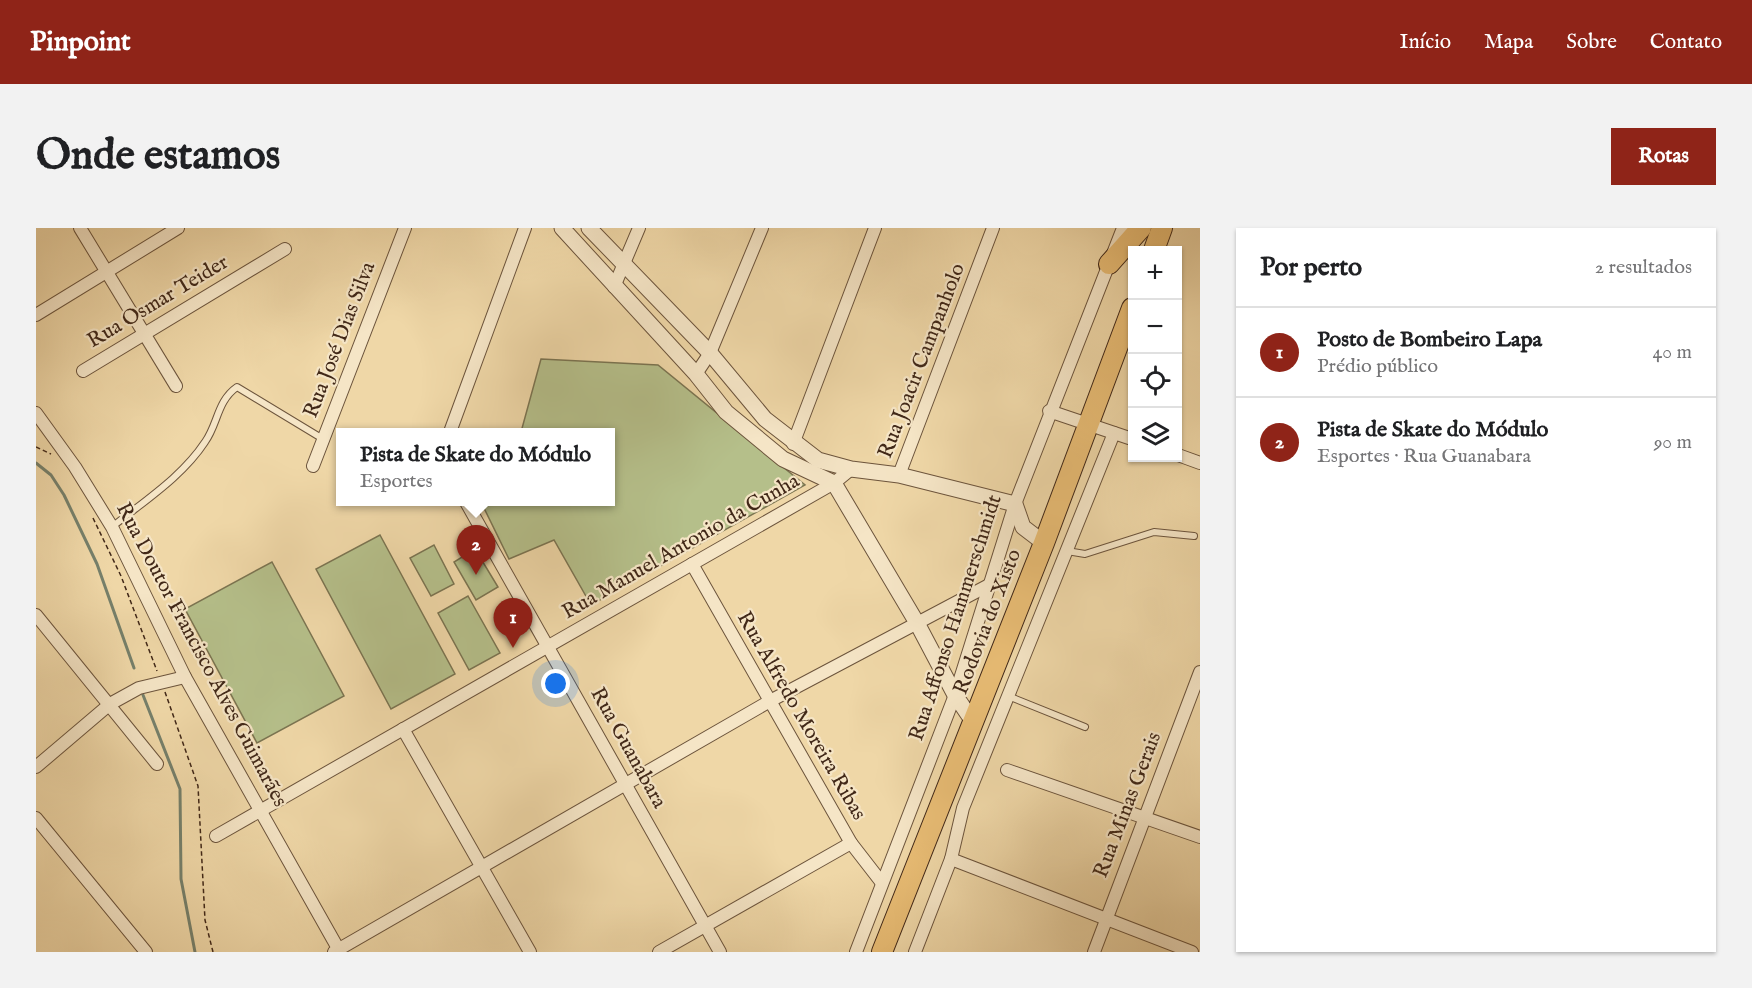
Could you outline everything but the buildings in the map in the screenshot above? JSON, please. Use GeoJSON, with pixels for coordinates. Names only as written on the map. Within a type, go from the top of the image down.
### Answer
{"type":"FeatureCollection","features":[{"type":"Feature","properties":{"kind":"highway"},"geometry":{"type":"LineString","coordinates":[[1110,264],[1141,228]]}},
{"type":"Feature","properties":{"kind":"highway"},"geometry":{"type":"LineString","coordinates":[[1155,246],[1162,228]]}},
{"type":"Feature","properties":{"kind":"highway","name":"Rodovia do Xisto"},"geometry":{"type":"LineString","coordinates":[[882,952],[1044,543],[1128,319]]}},
{"type":"Feature","properties":{"kind":"highway"},"geometry":{"type":"LineString","coordinates":[[872,952],[897,915]]}},
{"type":"Feature","properties":{"kind":"street"},"geometry":{"type":"LineString","coordinates":[[80,228],[176,386]]}},
{"type":"Feature","properties":{"kind":"street"},"geometry":{"type":"LineString","coordinates":[[36,315],[178,228]]}},
{"type":"Feature","properties":{"kind":"street","name":"Rua José Dias Silva"},"geometry":{"type":"LineString","coordinates":[[313,466],[405,228]]}},
{"type":"Feature","properties":{"kind":"street"},"geometry":{"type":"LineString","coordinates":[[451,428],[525,228]]}},
{"type":"Feature","properties":{"kind":"street"},"geometry":{"type":"LineString","coordinates":[[562,228],[696,374],[726,412],[783,459],[834,483],[917,623],[954,695],[974,723]]}},
{"type":"Feature","properties":{"kind":"street"},"geometry":{"type":"LineString","coordinates":[[589,228],[710,353],[765,419],[793,444],[818,460],[851,469],[899,475],[1014,504],[1023,527],[1044,543],[1066,551]]}},
{"type":"Feature","properties":{"kind":"street"},"geometry":{"type":"LineString","coordinates":[[614,287],[625,266],[639,228]]}},
{"type":"Feature","properties":{"kind":"street"},"geometry":{"type":"LineString","coordinates":[[696,374],[710,353],[762,228]]}},
{"type":"Feature","properties":{"kind":"street"},"geometry":{"type":"LineString","coordinates":[[793,444],[875,228]]}},
{"type":"Feature","properties":{"kind":"street","name":"Rua Joacir Campanholo"},"geometry":{"type":"LineString","coordinates":[[899,475],[993,228]]}},
{"type":"Feature","properties":{"kind":"street","name":"Rua Affonso Hammerschmidt"},"geometry":{"type":"LineString","coordinates":[[856,952],[954,695],[1014,504],[1123,228]]}},
{"type":"Feature","properties":{"kind":"street","name":"Rua Osmar Teider"},"geometry":{"type":"LineString","coordinates":[[83,371],[143,332],[285,249]]}},
{"type":"Feature","properties":{"kind":"street"},"geometry":{"type":"LineString","coordinates":[[1049,411],[1128,438]]}},
{"type":"Feature","properties":{"kind":"street","name":"Rua Doutor Francisco Alves Guimarães"},"geometry":{"type":"LineString","coordinates":[[36,413],[75,467],[112,526],[185,677],[338,951]]}},
{"type":"Feature","properties":{"kind":"street"},"geometry":{"type":"LineString","coordinates":[[915,952],[951,859],[963,808],[1114,433]]}},
{"type":"Feature","properties":{"kind":"street"},"geometry":{"type":"LineString","coordinates":[[1182,456],[1200,463]]}},
{"type":"Feature","properties":{"kind":"street","name":"Rua Manuel Antonio da Cunha"},"geometry":{"type":"LineString","coordinates":[[216,836],[834,483],[851,469]]}},
{"type":"Feature","properties":{"kind":"street","name":"Rua Guanabara"},"geometry":{"type":"LineString","coordinates":[[469,506],[720,952]]}},
{"type":"Feature","properties":{"kind":"street","name":"Rua Alfredo Moreira Ribas"},"geometry":{"type":"LineString","coordinates":[[692,564],[851,843],[882,883]]}},
{"type":"Feature","properties":{"kind":"street"},"geometry":{"type":"LineString","coordinates":[[338,951],[770,701],[989,585]]}},
{"type":"Feature","properties":{"kind":"street"},"geometry":{"type":"LineString","coordinates":[[36,615],[157,764]]}},
{"type":"Feature","properties":{"kind":"street","name":"Rua Minas Gerais"},"geometry":{"type":"LineString","coordinates":[[1094,952],[1200,672]]}},
{"type":"Feature","properties":{"kind":"street"},"geometry":{"type":"LineString","coordinates":[[36,767],[110,704],[140,688],[185,677]]}},
{"type":"Feature","properties":{"kind":"street"},"geometry":{"type":"LineString","coordinates":[[403,729],[531,952]]}},
{"type":"Feature","properties":{"kind":"street"},"geometry":{"type":"LineString","coordinates":[[1007,770],[1200,837]]}},
{"type":"Feature","properties":{"kind":"street"},"geometry":{"type":"LineString","coordinates":[[36,818],[146,952]]}},
{"type":"Feature","properties":{"kind":"street"},"geometry":{"type":"LineString","coordinates":[[659,952],[851,843]]}},
{"type":"Feature","properties":{"kind":"street"},"geometry":{"type":"LineString","coordinates":[[951,859],[1192,952]]}},
{"type":"Feature","properties":{"kind":"lane"},"geometry":{"type":"LineString","coordinates":[[112,526],[182,471],[207,441],[228,393],[237,387],[322,439]]}},
{"type":"Feature","properties":{"kind":"lane"},"geometry":{"type":"LineString","coordinates":[[1066,551],[1085,554],[1154,532],[1194,536]]}},
{"type":"Feature","properties":{"kind":"lane"},"geometry":{"type":"LineString","coordinates":[[1007,695],[1085,727]]}},
{"type":"Feature","properties":{"kind":"green space"},"geometry":{"type":"Polygon","coordinates":[[[541,359],[658,365],[805,485],[591,605],[554,540],[509,559],[483,506],[615,506],[615,428],[522,428],[541,359]]]}},
{"type":"Feature","properties":{"kind":"green space"},"geometry":{"type":"Polygon","coordinates":[[[380,535],[455,674],[391,709],[316,569],[380,535]]]}},
{"type":"Feature","properties":{"kind":"green space"},"geometry":{"type":"Polygon","coordinates":[[[434,545],[454,584],[431,596],[410,558],[434,545]]]}},
{"type":"Feature","properties":{"kind":"green space"},"geometry":{"type":"Polygon","coordinates":[[[475,549],[498,587],[476,600],[454,562],[475,549]]]}},
{"type":"Feature","properties":{"kind":"green space"},"geometry":{"type":"Polygon","coordinates":[[[272,562],[344,696],[257,743],[185,609],[272,562]]]}},
{"type":"Feature","properties":{"kind":"green space"},"geometry":{"type":"Polygon","coordinates":[[[468,596],[500,653],[469,670],[438,613],[468,596]]]}},
{"type":"Feature","properties":{"kind":"waterway"},"geometry":{"type":"LineString","coordinates":[[36,463],[51,475],[64,495],[97,564],[134,668]]}},
{"type":"Feature","properties":{"kind":"waterway"},"geometry":{"type":"LineString","coordinates":[[143,695],[180,789],[181,879],[195,952]]}},
{"type":"Feature","properties":{"kind":"place","name":"Pista de Skate do Módulo"},"geometry":{"type":"Point","coordinates":[476,575]}},
{"type":"Feature","properties":{"kind":"place","name":"Posto de Bombeiro Lapa"},"geometry":{"type":"Point","coordinates":[513,648]}}]}
